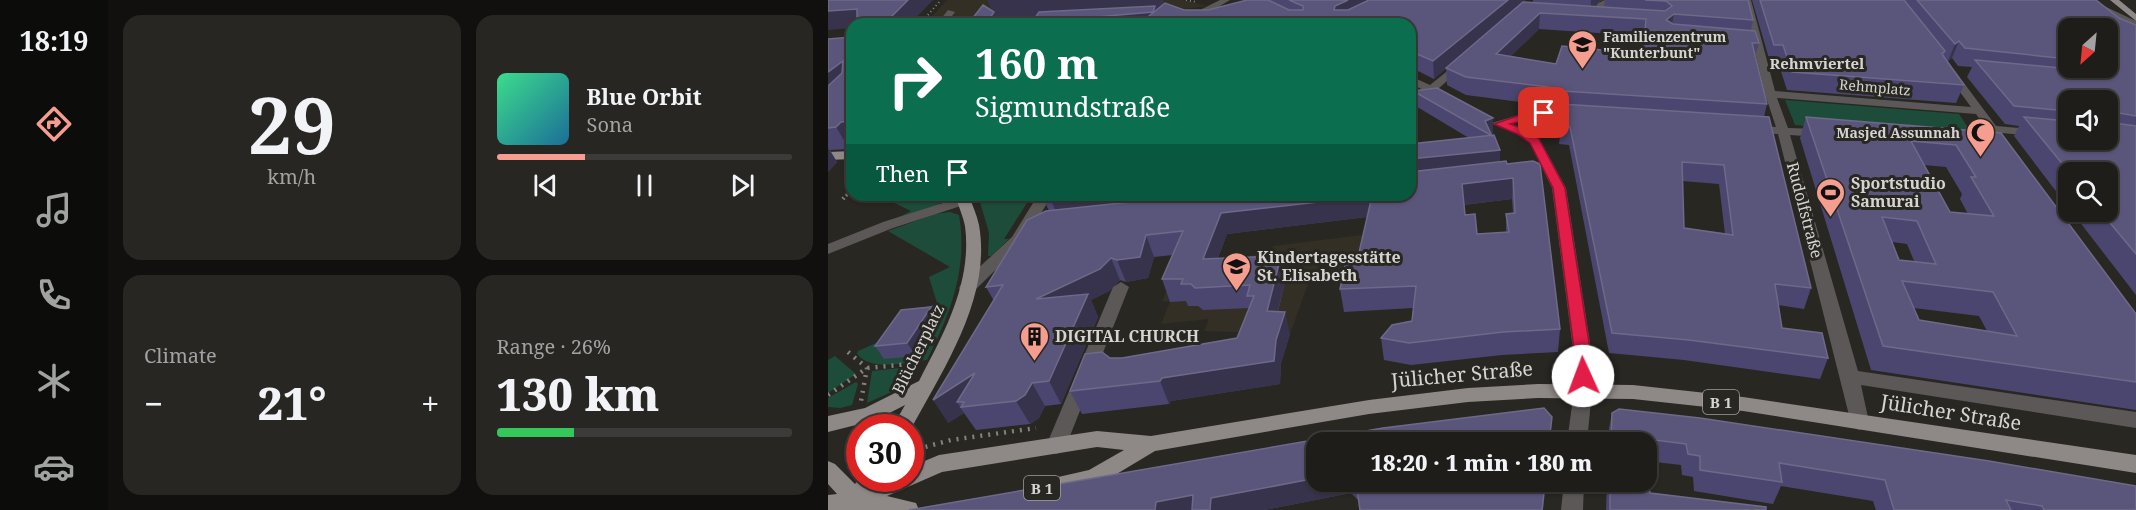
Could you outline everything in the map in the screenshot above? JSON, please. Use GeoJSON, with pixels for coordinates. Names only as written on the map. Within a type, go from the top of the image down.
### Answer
{"type":"FeatureCollection","features":[{"type":"Feature","properties":{"kind":"main road"},"geometry":{"type":"LineString","coordinates":[[2095,0],[2136,34]]}},
{"type":"Feature","properties":{"kind":"main road"},"geometry":{"type":"LineString","coordinates":[[2114,0],[2136,18]]}},
{"type":"Feature","properties":{"kind":"main road"},"geometry":{"type":"LineString","coordinates":[[828,156],[846,155]]}},
{"type":"Feature","properties":{"kind":"main road","name":"Blücherplatz"},"geometry":{"type":"LineString","coordinates":[[909,414],[938,361],[960,313],[967,288],[973,234],[964,201]]}},
{"type":"Feature","properties":{"kind":"main road"},"geometry":{"type":"LineString","coordinates":[[867,414],[924,386]]}},
{"type":"Feature","properties":{"kind":"main road","name":"Jülicher Straße"},"geometry":{"type":"LineString","coordinates":[[924,471],[939,464],[1097,439],[1151,444],[1370,407],[1468,395],[1583,391],[1633,393],[1731,403],[2136,464]]}},
{"type":"Feature","properties":{"kind":"main road"},"geometry":{"type":"LineString","coordinates":[[828,424],[846,421]]}},
{"type":"Feature","properties":{"kind":"main road","name":"Jülicher Straße"},"geometry":{"type":"LineString","coordinates":[[1037,489],[1093,478],[1151,444]]}},
{"type":"Feature","properties":{"kind":"main road"},"geometry":{"type":"LineString","coordinates":[[828,470],[853,505]]}},
{"type":"Feature","properties":{"kind":"main road"},"geometry":{"type":"LineString","coordinates":[[853,505],[861,492]]}},
{"type":"Feature","properties":{"kind":"main road"},"geometry":{"type":"LineString","coordinates":[[853,505],[879,492]]}},
{"type":"Feature","properties":{"kind":"main road"},"geometry":{"type":"LineString","coordinates":[[828,505],[908,510]]}},
{"type":"Feature","properties":{"kind":"street"},"geometry":{"type":"LineString","coordinates":[[1198,18],[1205,11],[1226,0]]}},
{"type":"Feature","properties":{"kind":"street"},"geometry":{"type":"LineString","coordinates":[[1594,18],[1601,5],[1612,0]]}},
{"type":"Feature","properties":{"kind":"street","name":"Rudolfstraße"},"geometry":{"type":"LineString","coordinates":[[1747,0],[1752,41],[1783,129],[1851,377],[1859,422]]}},
{"type":"Feature","properties":{"kind":"street"},"geometry":{"type":"LineString","coordinates":[[1194,12],[1205,11]]}},
{"type":"Feature","properties":{"kind":"street"},"geometry":{"type":"LineString","coordinates":[[946,18],[951,12]]}},
{"type":"Feature","properties":{"kind":"street"},"geometry":{"type":"LineString","coordinates":[[2107,12],[2136,26]]}},
{"type":"Feature","properties":{"kind":"street"},"geometry":{"type":"LineString","coordinates":[[1584,17],[1606,18]]}},
{"type":"Feature","properties":{"kind":"street"},"geometry":{"type":"LineString","coordinates":[[1416,96],[1431,90],[1467,59]]}},
{"type":"Feature","properties":{"kind":"street"},"geometry":{"type":"LineString","coordinates":[[1960,71],[1946,68],[1993,129],[2013,165]]}},
{"type":"Feature","properties":{"kind":"street"},"geometry":{"type":"LineString","coordinates":[[1416,82],[1456,103]]}},
{"type":"Feature","properties":{"kind":"street","name":"Rehmplatz"},"geometry":{"type":"LineString","coordinates":[[1770,94],[1978,111]]}},
{"type":"Feature","properties":{"kind":"street"},"geometry":{"type":"LineString","coordinates":[[1502,126],[1532,114],[1579,116]]}},
{"type":"Feature","properties":{"kind":"street"},"geometry":{"type":"LineString","coordinates":[[1482,116],[1502,126],[1521,131],[1530,138],[1551,170],[1559,188],[1582,349],[1583,391],[1578,432]]}},
{"type":"Feature","properties":{"kind":"street"},"geometry":{"type":"LineString","coordinates":[[1742,129],[1783,129],[1833,134]]}},
{"type":"Feature","properties":{"kind":"street"},"geometry":{"type":"LineString","coordinates":[[1993,129],[2058,134]]}},
{"type":"Feature","properties":{"kind":"street"},"geometry":{"type":"LineString","coordinates":[[1985,147],[2002,148]]}},
{"type":"Feature","properties":{"kind":"street"},"geometry":{"type":"LineString","coordinates":[[1532,172],[1551,170]]}},
{"type":"Feature","properties":{"kind":"street","name":"Blücherplatz"},"geometry":{"type":"LineString","coordinates":[[828,249],[955,201]]}},
{"type":"Feature","properties":{"kind":"street","name":"Blücherplatz"},"geometry":{"type":"LineString","coordinates":[[967,288],[1026,229],[1042,201]]}},
{"type":"Feature","properties":{"kind":"street"},"geometry":{"type":"LineString","coordinates":[[1026,229],[1046,228]]}},
{"type":"Feature","properties":{"kind":"street"},"geometry":{"type":"LineString","coordinates":[[1056,446],[1121,287]]}},
{"type":"Feature","properties":{"kind":"street"},"geometry":{"type":"LineString","coordinates":[[1851,377],[2136,420]]}},
{"type":"Feature","properties":{"kind":"street"},"geometry":{"type":"LineString","coordinates":[[1572,510],[1573,492]]}},
{"type":"Feature","properties":{"kind":"path"},"geometry":{"type":"LineString","coordinates":[[925,18],[941,0]]}},
{"type":"Feature","properties":{"kind":"path"},"geometry":{"type":"LineString","coordinates":[[843,199],[846,196]]}},
{"type":"Feature","properties":{"kind":"path"},"geometry":{"type":"LineString","coordinates":[[848,352],[867,368]]}},
{"type":"Feature","properties":{"kind":"path"},"geometry":{"type":"LineString","coordinates":[[828,395],[867,368],[938,361]]}},
{"type":"Feature","properties":{"kind":"path"},"geometry":{"type":"LineString","coordinates":[[858,414],[867,368]]}},
{"type":"Feature","properties":{"kind":"shaded area"},"geometry":{"type":"Polygon","coordinates":[[[947,0],[1183,0],[1207,6],[1075,18],[930,18],[947,0]]]}},
{"type":"Feature","properties":{"kind":"shaded area","name":"Kindertagesstätte St. Elisabeth"},"geometry":{"type":"Polygon","coordinates":[[[1370,234],[1361,279],[1309,281],[1290,334],[1204,331],[1209,319],[1161,324],[1170,302],[1162,301],[1170,283],[1172,266],[1272,253],[1273,246],[1370,234]]]}},
{"type":"Feature","properties":{"kind":"green space"},"geometry":{"type":"Polygon","coordinates":[[[1785,100],[1959,114],[1977,141],[1795,125],[1785,100]]]}},
{"type":"Feature","properties":{"kind":"green space"},"geometry":{"type":"Polygon","coordinates":[[[890,201],[943,201],[938,205],[897,218],[911,211],[890,201]]]}},
{"type":"Feature","properties":{"kind":"green space"},"geometry":{"type":"Polygon","coordinates":[[[980,201],[1028,201],[1004,239],[1009,239],[991,256],[988,256],[989,233],[980,201]]]}},
{"type":"Feature","properties":{"kind":"green space"},"geometry":{"type":"Polygon","coordinates":[[[950,212],[959,215],[961,253],[959,271],[950,307],[927,360],[880,364],[863,360],[857,354],[858,351],[887,338],[917,311],[937,303],[929,277],[950,267],[888,231],[935,214],[950,212]]]}},
{"type":"Feature","properties":{"kind":"green space"},"geometry":{"type":"Polygon","coordinates":[[[835,356],[856,374],[828,393],[828,360],[835,356]]]}},
{"type":"Feature","properties":{"kind":"green space"},"geometry":{"type":"Polygon","coordinates":[[[918,366],[898,389],[867,403],[872,371],[918,366]]]}},
{"type":"Feature","properties":{"kind":"green space"},"geometry":{"type":"Polygon","coordinates":[[[856,382],[858,384],[852,405],[840,408],[828,407],[828,398],[856,382]]]}},
{"type":"Feature","properties":{"kind":"building"},"geometry":{"type":"Polygon","coordinates":[[[828,0],[908,0],[890,18],[857,18],[857,9],[828,11],[828,0]]]}},
{"type":"Feature","properties":{"kind":"building"},"geometry":{"type":"Polygon","coordinates":[[[1247,0],[1268,0],[1289,10],[1303,10],[1303,6],[1289,0],[1348,0],[1335,6],[1334,10],[1348,10],[1369,0],[1508,0],[1433,61],[1416,54],[1416,18],[1146,18],[1165,3],[1184,10],[1208,10],[1247,0]]]}},
{"type":"Feature","properties":{"kind":"building"},"geometry":{"type":"Polygon","coordinates":[[[1645,0],[1748,0],[1753,20],[1674,14],[1666,20],[1673,24],[1755,31],[1759,43],[1752,43],[1767,104],[1547,90],[1548,87],[1466,77],[1446,68],[1523,2],[1665,11],[1672,6],[1666,1],[1645,0]],[[1540,13],[1496,54],[1556,64],[1562,46],[1643,54],[1646,19],[1540,13]]]}},
{"type":"Feature","properties":{"kind":"building"},"geometry":{"type":"Polygon","coordinates":[[[1760,0],[1904,0],[1945,51],[1942,54],[1964,85],[1792,72],[1783,45],[1774,45],[1760,0]]]}},
{"type":"Feature","properties":{"kind":"building"},"geometry":{"type":"Polygon","coordinates":[[[1917,0],[2096,0],[2119,18],[2136,25],[2136,116],[2119,113],[2118,115],[2118,90],[2058,90],[2058,110],[2014,106],[1975,60],[2058,68],[2058,78],[2118,78],[2118,18],[2058,18],[2058,58],[1965,48],[1959,41],[1955,44],[1917,0]]]}},
{"type":"Feature","properties":{"kind":"building"},"geometry":{"type":"Polygon","coordinates":[[[983,5],[994,12],[990,18],[973,18],[983,5]]]}},
{"type":"Feature","properties":{"kind":"building"},"geometry":{"type":"Polygon","coordinates":[[[1155,6],[1153,12],[1085,18],[1035,18],[1039,12],[1155,6]]]}},
{"type":"Feature","properties":{"kind":"building"},"geometry":{"type":"Polygon","coordinates":[[[846,38],[846,122],[828,128],[828,86],[842,73],[843,61],[828,72],[828,39],[846,38]]]}},
{"type":"Feature","properties":{"kind":"building"},"geometry":{"type":"Polygon","coordinates":[[[1437,88],[1493,118],[1485,121],[1492,136],[1416,93],[1416,91],[1437,88]]]}},
{"type":"Feature","properties":{"kind":"building"},"geometry":{"type":"Polygon","coordinates":[[[1544,103],[1769,117],[1811,288],[1775,284],[1782,328],[1822,333],[1828,358],[1689,340],[1612,333],[1570,127],[1561,126],[1562,118],[1541,117],[1544,103]],[[1682,162],[1684,228],[1733,235],[1724,165],[1682,162]]]}},
{"type":"Feature","properties":{"kind":"building"},"geometry":{"type":"Polygon","coordinates":[[[1806,117],[2001,133],[2058,209],[2058,222],[2067,222],[2136,314],[2136,382],[1883,346],[1806,117]],[[1911,141],[1950,212],[1994,216],[1971,177],[1976,177],[1956,145],[1911,141]],[[1882,217],[1899,260],[1936,264],[1917,221],[1882,217]],[[1902,281],[1919,320],[2017,336],[1993,292],[1902,281]]]}},
{"type":"Feature","properties":{"kind":"building"},"geometry":{"type":"Polygon","coordinates":[[[2024,117],[2058,120],[2058,150],[2118,150],[2118,124],[2136,126],[2136,254],[2109,222],[2118,222],[2118,162],[2061,162],[2024,117]]]}},
{"type":"Feature","properties":{"kind":"building"},"geometry":{"type":"Polygon","coordinates":[[[1494,135],[1500,150],[1416,158],[1416,143],[1494,135]]]}},
{"type":"Feature","properties":{"kind":"building"},"geometry":{"type":"Polygon","coordinates":[[[1506,161],[1507,164],[1533,161],[1540,164],[1560,329],[1503,332],[1409,343],[1381,338],[1392,325],[1412,321],[1416,286],[1340,289],[1346,261],[1349,261],[1351,257],[1358,257],[1371,201],[1416,201],[1416,171],[1506,161]],[[1513,178],[1462,184],[1465,215],[1475,214],[1477,234],[1509,232],[1506,214],[1515,213],[1513,178]]]}},
{"type":"Feature","properties":{"kind":"building"},"geometry":{"type":"Polygon","coordinates":[[[1140,201],[1328,201],[1221,213],[1203,259],[1281,256],[1267,311],[1285,312],[1276,340],[1274,361],[1162,378],[1160,381],[1070,391],[1085,354],[1102,352],[1110,358],[1122,358],[1237,338],[1254,296],[1247,296],[1250,285],[1195,288],[1191,284],[1181,284],[1183,279],[1162,279],[1183,231],[1146,235],[1140,257],[1117,260],[1111,258],[1100,269],[1036,299],[1088,294],[1049,381],[1032,383],[1025,395],[1016,401],[961,407],[964,402],[957,402],[975,373],[933,400],[1003,285],[986,287],[1027,220],[1046,211],[1140,201]]]}},
{"type":"Feature","properties":{"kind":"building"},"geometry":{"type":"Polygon","coordinates":[[[931,307],[907,343],[875,346],[901,310],[931,307]]]}},
{"type":"Feature","properties":{"kind":"building"},"geometry":{"type":"Polygon","coordinates":[[[1544,408],[1552,417],[1550,432],[1360,432],[1544,408]]]}},
{"type":"Feature","properties":{"kind":"building"},"geometry":{"type":"Polygon","coordinates":[[[1619,409],[1700,418],[1989,461],[2136,486],[2136,510],[2044,510],[2042,506],[2006,500],[2011,510],[1894,510],[1885,480],[1779,463],[1782,482],[1700,470],[1700,456],[1688,454],[1686,444],[1657,440],[1657,432],[1611,432],[1612,413],[1619,409]]]}},
{"type":"Feature","properties":{"kind":"building"},"geometry":{"type":"Polygon","coordinates":[[[1306,441],[1306,480],[1211,498],[1210,510],[1192,510],[1193,495],[1156,502],[1155,510],[909,510],[1306,441]]]}},
{"type":"Feature","properties":{"kind":"building"},"geometry":{"type":"Polygon","coordinates":[[[1357,492],[1544,492],[1542,510],[1360,510],[1357,492]]]}},
{"type":"Feature","properties":{"kind":"building"},"geometry":{"type":"Polygon","coordinates":[[[1610,492],[1650,492],[1766,507],[1766,510],[1610,510],[1610,492]]]}},
{"type":"Feature","properties":{"kind":"place","name":"Familienzentrum \"Kunterbunt\""},"geometry":{"type":"Point","coordinates":[1582,70]}},
{"type":"Feature","properties":{"kind":"place","name":"Masjed Assunnah"},"geometry":{"type":"Point","coordinates":[1981,158]}},
{"type":"Feature","properties":{"kind":"place","name":"Sportstudio Samurai"},"geometry":{"type":"Point","coordinates":[1830,218]}},
{"type":"Feature","properties":{"kind":"place","name":"Kindertagesstätte St. Elisabeth"},"geometry":{"type":"Point","coordinates":[1236,292]}},
{"type":"Feature","properties":{"kind":"place","name":"DIGITAL CHURCH"},"geometry":{"type":"Point","coordinates":[1034,362]}},
{"type":"Feature","properties":{"kind":"district","name":"Rehmviertel"},"geometry":{"type":"Point","coordinates":[1817,63]}},
{"type":"Feature","properties":{"kind":"route"},"geometry":{"type":"LineString","coordinates":[[1544,113],[1532,114],[1500,124],[1521,131],[1535,141],[1559,188],[1582,349],[1583,376]]}}]}
